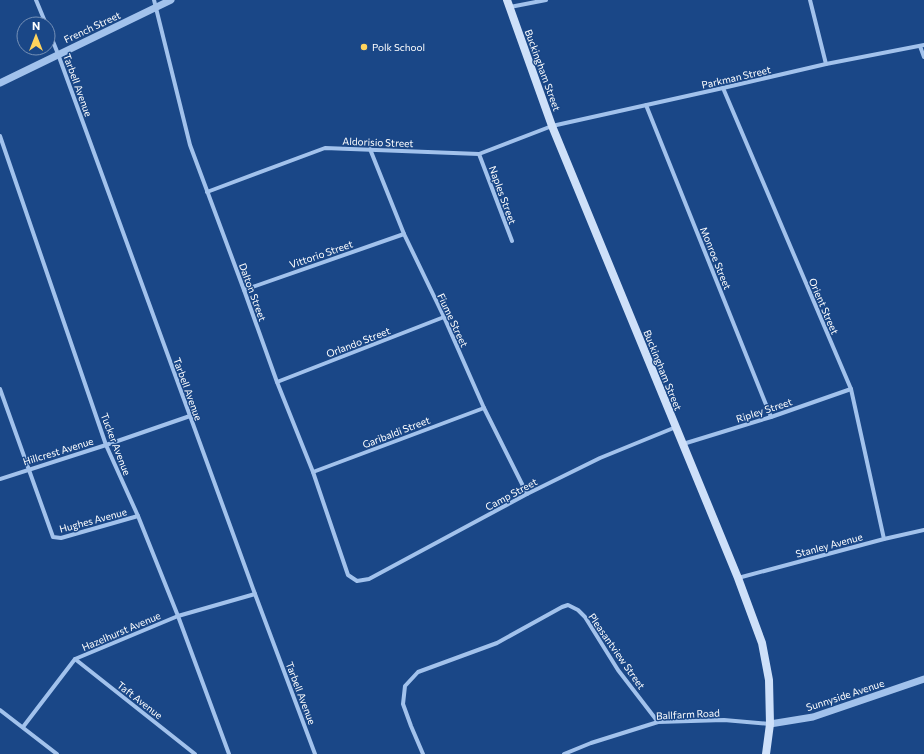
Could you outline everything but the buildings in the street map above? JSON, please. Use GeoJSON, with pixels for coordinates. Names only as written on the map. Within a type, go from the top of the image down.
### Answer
{"type":"FeatureCollection","features":[{"type":"Feature","properties":{"kind":"main road","name":"Buckingham Street"},"geometry":{"type":"LineString","coordinates":[[508,4],[552,126],[738,578],[762,643],[768,680],[770,724],[766,754]]}},
{"type":"Feature","properties":{"kind":"street"},"geometry":{"type":"LineString","coordinates":[[36,0],[43,16]]}},
{"type":"Feature","properties":{"kind":"street","name":"Dalton Street"},"geometry":{"type":"LineString","coordinates":[[154,0],[190,145],[277,382],[314,472],[348,575],[357,581]]}},
{"type":"Feature","properties":{"kind":"street","name":"French Street"},"geometry":{"type":"LineString","coordinates":[[0,83],[171,0]]}},
{"type":"Feature","properties":{"kind":"street"},"geometry":{"type":"LineString","coordinates":[[508,4],[546,0]]}},
{"type":"Feature","properties":{"kind":"street"},"geometry":{"type":"LineString","coordinates":[[810,0],[826,64]]}},
{"type":"Feature","properties":{"kind":"street"},"geometry":{"type":"LineString","coordinates":[[922,45],[924,57]]}},
{"type":"Feature","properties":{"kind":"street","name":"Parkman Street"},"geometry":{"type":"LineString","coordinates":[[552,126],[826,64],[922,45]]}},
{"type":"Feature","properties":{"kind":"street","name":"Tarbell Avenue"},"geometry":{"type":"LineString","coordinates":[[56,49],[315,754]]}},
{"type":"Feature","properties":{"kind":"street","name":"Orient Street"},"geometry":{"type":"LineString","coordinates":[[723,88],[851,390],[884,539]]}},
{"type":"Feature","properties":{"kind":"street","name":"Monroe Street"},"geometry":{"type":"LineString","coordinates":[[646,105],[771,417]]}},
{"type":"Feature","properties":{"kind":"street","name":"Aldorisio Street"},"geometry":{"type":"LineString","coordinates":[[207,192],[325,148],[479,154],[552,126]]}},
{"type":"Feature","properties":{"kind":"street","name":"Tucker Avenue"},"geometry":{"type":"LineString","coordinates":[[0,136],[106,445],[138,516],[178,616],[229,754]]}},
{"type":"Feature","properties":{"kind":"street","name":"Fiume Street"},"geometry":{"type":"LineString","coordinates":[[370,149],[404,234],[444,317],[484,408],[528,494]]}},
{"type":"Feature","properties":{"kind":"street","name":"Naples Street"},"geometry":{"type":"LineString","coordinates":[[479,154],[512,241]]}},
{"type":"Feature","properties":{"kind":"street","name":"Vittorio Street"},"geometry":{"type":"LineString","coordinates":[[244,290],[404,234]]}},
{"type":"Feature","properties":{"kind":"street","name":"Orlando Street"},"geometry":{"type":"LineString","coordinates":[[277,382],[444,317]]}},
{"type":"Feature","properties":{"kind":"street"},"geometry":{"type":"LineString","coordinates":[[0,389],[28,469]]}},
{"type":"Feature","properties":{"kind":"street","name":"Ripley Street"},"geometry":{"type":"LineString","coordinates":[[682,444],[771,417],[851,390]]}},
{"type":"Feature","properties":{"kind":"street","name":"Garibaldi Street"},"geometry":{"type":"LineString","coordinates":[[314,472],[484,408]]}},
{"type":"Feature","properties":{"kind":"street","name":"Hillcrest Avenue"},"geometry":{"type":"LineString","coordinates":[[0,479],[190,416]]}},
{"type":"Feature","properties":{"kind":"street","name":"Camp Street"},"geometry":{"type":"LineString","coordinates":[[357,581],[369,579],[528,494],[600,458],[676,427]]}},
{"type":"Feature","properties":{"kind":"street","name":"Hughes Avenue"},"geometry":{"type":"LineString","coordinates":[[28,469],[53,538],[61,538],[138,516]]}},
{"type":"Feature","properties":{"kind":"street","name":"Stanley Avenue"},"geometry":{"type":"LineString","coordinates":[[738,578],[884,539],[924,530]]}},
{"type":"Feature","properties":{"kind":"street","name":"Hazelhurst Avenue"},"geometry":{"type":"LineString","coordinates":[[24,727],[75,659],[178,616],[255,594]]}},
{"type":"Feature","properties":{"kind":"street","name":"Pleasantview Street"},"geometry":{"type":"LineString","coordinates":[[424,754],[410,726],[403,704],[405,686],[418,672],[497,643],[568,604],[578,610],[585,617],[618,670],[658,722]]}},
{"type":"Feature","properties":{"kind":"street","name":"Taft Avenue"},"geometry":{"type":"LineString","coordinates":[[75,659],[195,754]]}},
{"type":"Feature","properties":{"kind":"street","name":"Sunnyside Avenue"},"geometry":{"type":"LineString","coordinates":[[770,724],[814,718],[924,679]]}},
{"type":"Feature","properties":{"kind":"street"},"geometry":{"type":"LineString","coordinates":[[0,710],[24,727],[57,754]]}},
{"type":"Feature","properties":{"kind":"street","name":"Ballfarm Road"},"geometry":{"type":"LineString","coordinates":[[564,754],[591,743],[658,722],[724,720],[770,724]]}},
{"type":"Feature","properties":{"kind":"place","name":"Polk School"},"geometry":{"type":"Point","coordinates":[364,47]}}]}
